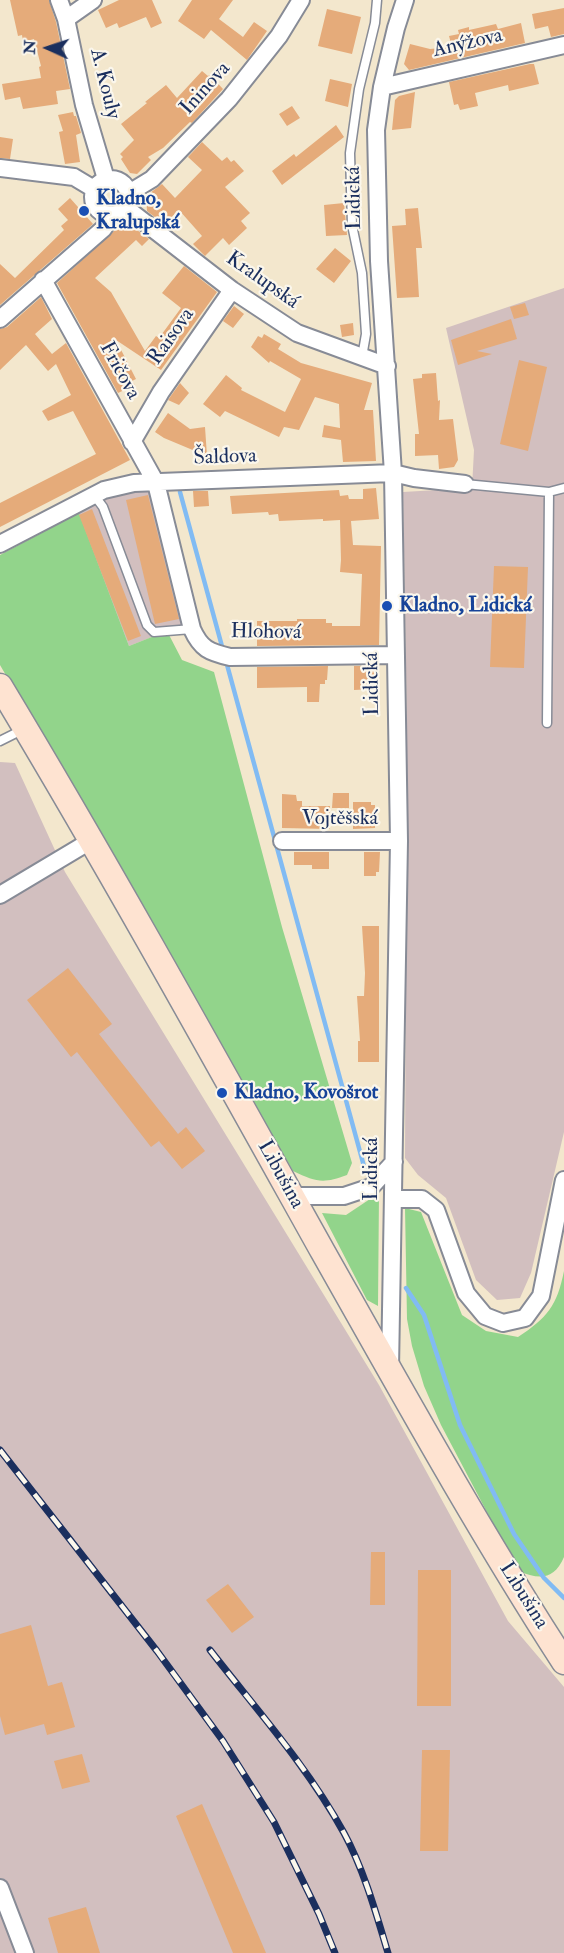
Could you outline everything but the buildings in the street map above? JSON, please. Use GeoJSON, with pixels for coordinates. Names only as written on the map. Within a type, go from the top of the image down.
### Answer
{"type":"FeatureCollection","features":[{"type":"Feature","properties":{"kind":"main road","name":"Libušina"},"geometry":{"type":"LineString","coordinates":[[0,686],[92,840],[390,1370],[514,1584],[564,1662]]}},
{"type":"Feature","properties":{"kind":"street","name":"A. Kouly"},"geometry":{"type":"LineString","coordinates":[[58,0],[66,19],[100,184]]}},
{"type":"Feature","properties":{"kind":"street"},"geometry":{"type":"LineString","coordinates":[[66,19],[93,0]]}},
{"type":"Feature","properties":{"kind":"street","name":"Ininova"},"geometry":{"type":"LineString","coordinates":[[0,319],[103,229],[123,205],[152,179],[229,99],[279,36],[301,0]]}},
{"type":"Feature","properties":{"kind":"street","name":"Lidická"},"geometry":{"type":"LineString","coordinates":[[390,1370],[399,841],[394,655],[393,473],[376,176],[376,129],[382,87],[405,0]]}},
{"type":"Feature","properties":{"kind":"street","name":"Anýžova"},"geometry":{"type":"LineString","coordinates":[[382,87],[564,45]]}},
{"type":"Feature","properties":{"kind":"street"},"geometry":{"type":"LineString","coordinates":[[0,168],[74,177],[100,184],[117,179],[123,182],[123,205],[107,215],[96,208],[92,195],[100,184]]}},
{"type":"Feature","properties":{"kind":"street","name":"Kralupská"},"geometry":{"type":"LineString","coordinates":[[123,205],[232,290],[297,333],[387,366]]}},
{"type":"Feature","properties":{"kind":"street","name":"Fričova"},"geometry":{"type":"LineString","coordinates":[[43,280],[156,483]]}},
{"type":"Feature","properties":{"kind":"street","name":"Raisova"},"geometry":{"type":"LineString","coordinates":[[132,442],[161,392],[232,290]]}},
{"type":"Feature","properties":{"kind":"street","name":"Šaldova"},"geometry":{"type":"LineString","coordinates":[[0,544],[104,490],[134,483],[393,473],[465,484]]}},
{"type":"Feature","properties":{"kind":"street","name":"Hlohová"},"geometry":{"type":"LineString","coordinates":[[156,483],[192,629],[197,642],[205,648],[222,655],[394,655]]}},
{"type":"Feature","properties":{"kind":"street"},"geometry":{"type":"LineString","coordinates":[[0,895],[92,840]]}},
{"type":"Feature","properties":{"kind":"street","name":"Vojtěšská"},"geometry":{"type":"LineString","coordinates":[[282,841],[399,841]]}},
{"type":"Feature","properties":{"kind":"street"},"geometry":{"type":"LineString","coordinates":[[292,1196],[344,1196],[371,1187],[394,1162]]}},
{"type":"Feature","properties":{"kind":"street"},"geometry":{"type":"LineString","coordinates":[[394,1199],[422,1199],[436,1210],[466,1293],[485,1316],[503,1323],[525,1318],[541,1296],[564,1180]]}},
{"type":"Feature","properties":{"kind":"street"},"geometry":{"type":"LineString","coordinates":[[0,1888],[25,1953]]}},
{"type":"Feature","properties":{"kind":"lane"},"geometry":{"type":"LineString","coordinates":[[363,357],[366,334],[362,273],[352,225],[350,153],[359,89],[375,23],[377,0]]}},
{"type":"Feature","properties":{"kind":"lane"},"geometry":{"type":"LineString","coordinates":[[465,484],[549,492],[564,488]]}},
{"type":"Feature","properties":{"kind":"lane"},"geometry":{"type":"LineString","coordinates":[[548,723],[549,492]]}},
{"type":"Feature","properties":{"kind":"lane"},"geometry":{"type":"LineString","coordinates":[[94,495],[103,507],[147,625],[154,632],[192,629]]}},
{"type":"Feature","properties":{"kind":"lane"},"geometry":{"type":"LineString","coordinates":[[0,741],[26,728]]}},
{"type":"Feature","properties":{"kind":"shaded area"},"geometry":{"type":"Polygon","coordinates":[[[564,288],[564,1132],[531,1273],[520,1298],[497,1300],[476,1280],[446,1198],[418,1175],[405,1158],[407,727],[403,492],[472,488],[474,450],[446,328],[564,288]]]}},
{"type":"Feature","properties":{"kind":"shaded area"},"geometry":{"type":"Polygon","coordinates":[[[154,488],[186,624],[129,646],[77,510],[105,496],[154,488]]]}},
{"type":"Feature","properties":{"kind":"shaded area"},"geometry":{"type":"Polygon","coordinates":[[[0,762],[15,763],[65,872],[379,1385],[508,1621],[564,1687],[564,1953],[0,1953],[0,762]]]}},
{"type":"Feature","properties":{"kind":"green space"},"geometry":{"type":"Polygon","coordinates":[[[79,513],[129,646],[167,631],[182,660],[214,672],[282,927],[352,1163],[347,1175],[320,1181],[293,1171],[0,665],[0,555],[79,513]]]}},
{"type":"Feature","properties":{"kind":"green space"},"geometry":{"type":"Polygon","coordinates":[[[379,1193],[378,1306],[367,1300],[322,1213],[346,1215],[379,1193]]]}},
{"type":"Feature","properties":{"kind":"green space"},"geometry":{"type":"Polygon","coordinates":[[[405,1208],[421,1212],[462,1315],[486,1331],[518,1337],[536,1324],[554,1302],[564,1271],[564,1557],[556,1570],[546,1576],[533,1576],[518,1571],[441,1425],[424,1386],[407,1319],[405,1208]]]}},
{"type":"Feature","properties":{"kind":"waterway"},"geometry":{"type":"LineString","coordinates":[[180,492],[223,650]]}},
{"type":"Feature","properties":{"kind":"waterway"},"geometry":{"type":"LineString","coordinates":[[226,661],[365,1170]]}},
{"type":"Feature","properties":{"kind":"waterway"},"geometry":{"type":"LineString","coordinates":[[406,1288],[424,1315],[460,1425],[514,1534],[544,1578],[564,1598]]}},
{"type":"Feature","properties":{"kind":"railway"},"geometry":{"type":"LineString","coordinates":[[0,1450],[157,1651],[223,1741],[274,1822],[319,1914],[335,1953]]}},
{"type":"Feature","properties":{"kind":"railway"},"geometry":{"type":"LineString","coordinates":[[210,1650],[281,1739],[330,1809],[358,1862],[388,1953]]}},
{"type":"Feature","properties":{"kind":"place","name":"Kladno, Kralupská"},"geometry":{"type":"Point","coordinates":[84,211]}},
{"type":"Feature","properties":{"kind":"place","name":"Kladno, Lidická"},"geometry":{"type":"Point","coordinates":[387,606]}},
{"type":"Feature","properties":{"kind":"place","name":"Kladno, Kovošrot"},"geometry":{"type":"Point","coordinates":[222,1093]}}]}
